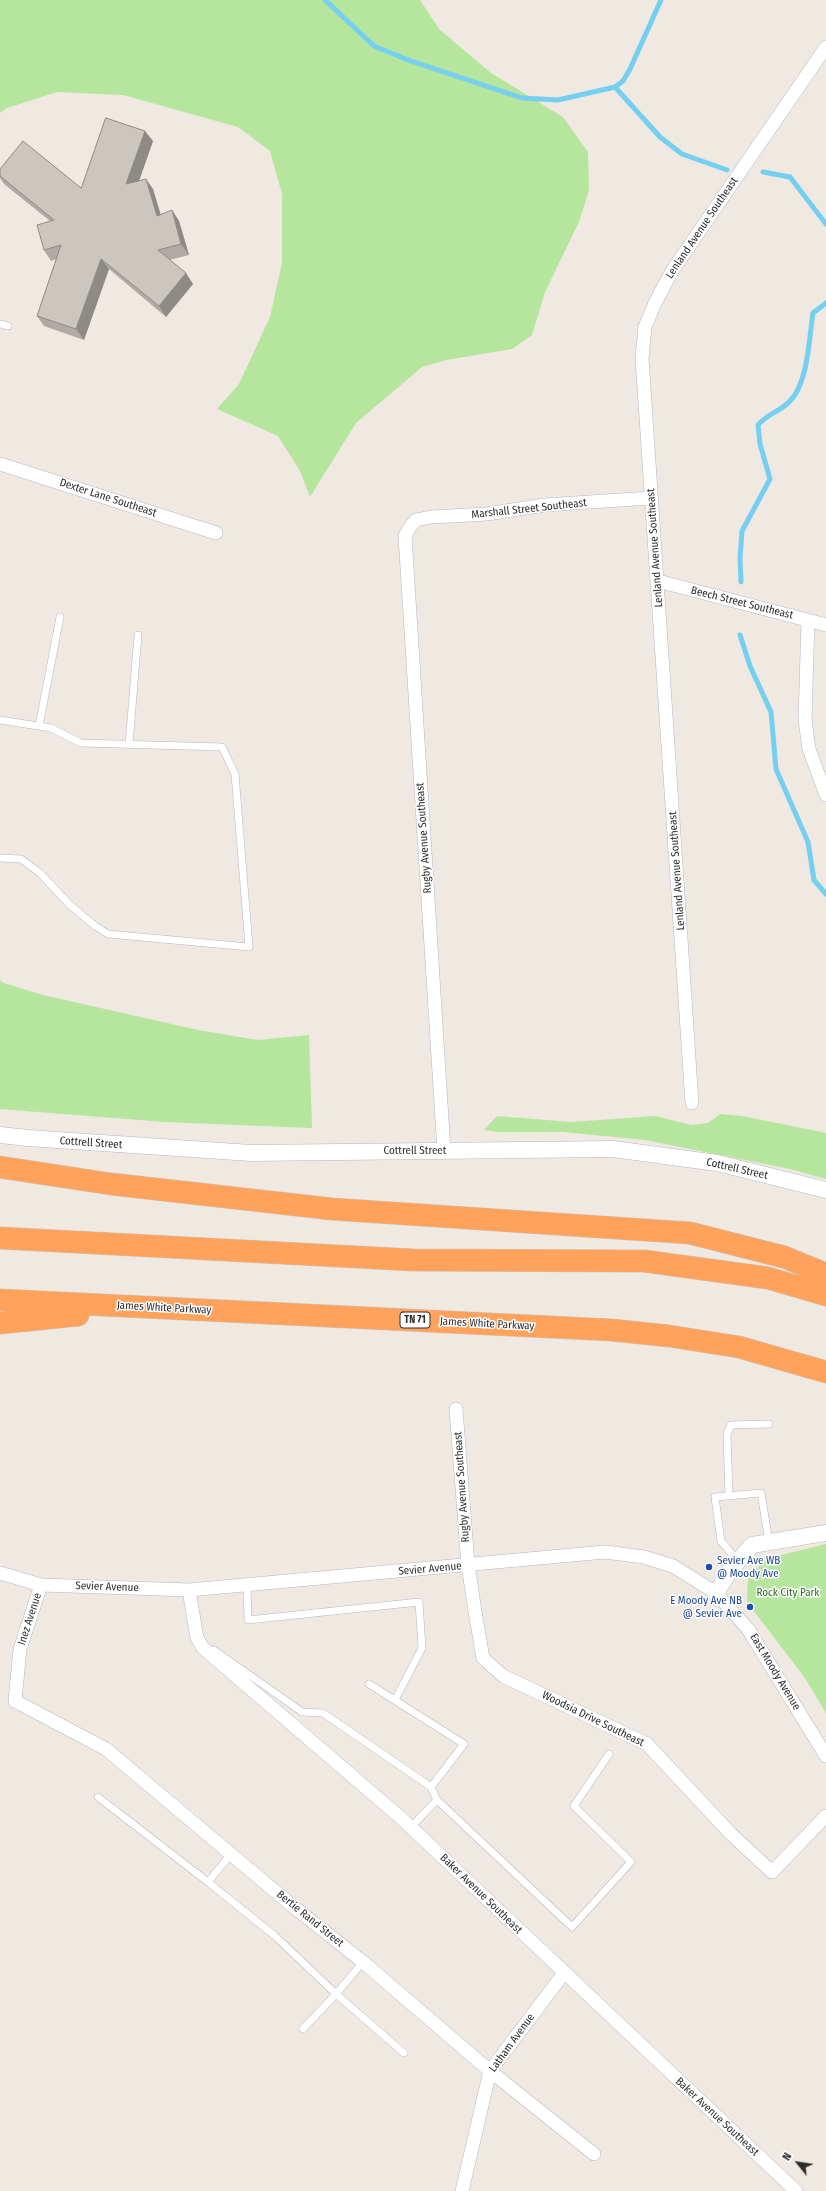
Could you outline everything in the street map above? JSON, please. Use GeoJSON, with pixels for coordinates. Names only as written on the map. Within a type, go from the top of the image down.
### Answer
{"type":"FeatureCollection","features":[{"type":"Feature","properties":{"kind":"highway"},"geometry":{"type":"LineString","coordinates":[[0,1167],[111,1184],[332,1209],[690,1233],[784,1257],[826,1274]]}},
{"type":"Feature","properties":{"kind":"highway"},"geometry":{"type":"LineString","coordinates":[[0,1238],[413,1260],[644,1261],[768,1278],[826,1295]]}},
{"type":"Feature","properties":{"kind":"highway","name":"James White Parkway"},"geometry":{"type":"LineString","coordinates":[[0,1300],[612,1330],[669,1336],[739,1347],[826,1372]]}},
{"type":"Feature","properties":{"kind":"highway"},"geometry":{"type":"LineString","coordinates":[[0,1323],[154,1307]]}},
{"type":"Feature","properties":{"kind":"street","name":"Lenland Avenue Southeast"},"geometry":{"type":"LineString","coordinates":[[692,1103],[642,358],[645,327],[652,309],[672,271],[826,47]]}},
{"type":"Feature","properties":{"kind":"street","name":"Dexter Lane Southeast"},"geometry":{"type":"LineString","coordinates":[[0,464],[216,533]]}},
{"type":"Feature","properties":{"kind":"street","name":"Marshall Street Southeast"},"geometry":{"type":"LineString","coordinates":[[410,527],[416,520],[431,516],[487,514],[544,505],[652,498]]}},
{"type":"Feature","properties":{"kind":"street","name":"Rugby Avenue Southeast"},"geometry":{"type":"LineString","coordinates":[[410,527],[405,536],[406,559],[444,1151]]}},
{"type":"Feature","properties":{"kind":"street","name":"Beech Street Southeast"},"geometry":{"type":"LineString","coordinates":[[658,581],[826,625]]}},
{"type":"Feature","properties":{"kind":"street"},"geometry":{"type":"LineString","coordinates":[[808,620],[805,720],[809,749],[826,795]]}},
{"type":"Feature","properties":{"kind":"street","name":"Cottrell Street"},"geometry":{"type":"LineString","coordinates":[[0,1135],[251,1153],[613,1149],[718,1163],[826,1190]]}},
{"type":"Feature","properties":{"kind":"street","name":"Rugby Avenue Southeast"},"geometry":{"type":"LineString","coordinates":[[456,1409],[468,1566]]}},
{"type":"Feature","properties":{"kind":"street"},"geometry":{"type":"LineString","coordinates":[[716,1593],[729,1572],[752,1545],[826,1534]]}},
{"type":"Feature","properties":{"kind":"street","name":"Sevier Avenue"},"geometry":{"type":"LineString","coordinates":[[0,1573],[41,1586],[189,1590],[468,1566],[605,1552],[628,1554],[673,1566],[716,1593]]}},
{"type":"Feature","properties":{"kind":"street","name":"Woodsia Drive Southeast"},"geometry":{"type":"LineString","coordinates":[[468,1566],[483,1658],[493,1669],[503,1676],[647,1744],[731,1834],[772,1872],[826,1816]]}},
{"type":"Feature","properties":{"kind":"street","name":"Inez Avenue"},"geometry":{"type":"LineString","coordinates":[[15,1701],[20,1649],[41,1586]]}},
{"type":"Feature","properties":{"kind":"street","name":"Baker Avenue Southeast"},"geometry":{"type":"LineString","coordinates":[[189,1590],[197,1638],[203,1648],[411,1827],[796,2191]]}},
{"type":"Feature","properties":{"kind":"street","name":"East Moody Avenue"},"geometry":{"type":"LineString","coordinates":[[716,1593],[748,1629],[826,1756]]}},
{"type":"Feature","properties":{"kind":"street","name":"Bertie Rand Street"},"geometry":{"type":"LineString","coordinates":[[15,1701],[106,1749],[232,1853],[295,1908],[363,1962],[490,2071],[594,2154]]}},
{"type":"Feature","properties":{"kind":"street","name":"Latham Avenue"},"geometry":{"type":"LineString","coordinates":[[462,2191],[490,2071],[564,1973]]}},
{"type":"Feature","properties":{"kind":"lane"},"geometry":{"type":"LineString","coordinates":[[0,324],[8,326]]}},
{"type":"Feature","properties":{"kind":"lane"},"geometry":{"type":"LineString","coordinates":[[39,726],[60,617]]}},
{"type":"Feature","properties":{"kind":"lane"},"geometry":{"type":"LineString","coordinates":[[129,744],[138,635]]}},
{"type":"Feature","properties":{"kind":"lane"},"geometry":{"type":"LineString","coordinates":[[0,720],[52,728],[81,743],[222,747],[235,774],[249,947],[108,934],[95,926],[69,904],[40,873],[21,859],[0,858]]}},
{"type":"Feature","properties":{"kind":"lane"},"geometry":{"type":"LineString","coordinates":[[729,1496],[727,1434],[731,1425],[769,1424]]}},
{"type":"Feature","properties":{"kind":"lane"},"geometry":{"type":"LineString","coordinates":[[738,1561],[721,1541],[715,1497],[761,1493],[769,1542]]}},
{"type":"Feature","properties":{"kind":"lane"},"geometry":{"type":"LineString","coordinates":[[247,1585],[248,1620],[419,1602],[422,1648],[395,1700]]}},
{"type":"Feature","properties":{"kind":"lane"},"geometry":{"type":"LineString","coordinates":[[197,1638],[302,1712],[323,1713],[431,1787],[437,1800],[572,1927],[631,1862],[574,1806],[609,1754]]}},
{"type":"Feature","properties":{"kind":"lane"},"geometry":{"type":"LineString","coordinates":[[369,1684],[464,1744],[431,1787]]}},
{"type":"Feature","properties":{"kind":"lane"},"geometry":{"type":"LineString","coordinates":[[98,1797],[275,1936],[336,1994],[404,2053]]}},
{"type":"Feature","properties":{"kind":"lane"},"geometry":{"type":"LineString","coordinates":[[411,1827],[437,1800]]}},
{"type":"Feature","properties":{"kind":"lane"},"geometry":{"type":"LineString","coordinates":[[208,1882],[232,1853]]}},
{"type":"Feature","properties":{"kind":"lane"},"geometry":{"type":"LineString","coordinates":[[303,2029],[336,1994],[363,1962]]}},
{"type":"Feature","properties":{"kind":"green space"},"geometry":{"type":"Polygon","coordinates":[[[0,0],[420,0],[439,29],[491,73],[563,117],[588,152],[589,190],[579,222],[545,292],[532,335],[512,349],[446,360],[422,367],[356,423],[310,497],[300,471],[278,436],[217,409],[239,384],[270,317],[282,263],[282,194],[270,151],[238,127],[123,95],[57,92],[7,108],[0,113],[0,0]]]}},
{"type":"Feature","properties":{"kind":"green space"},"geometry":{"type":"Polygon","coordinates":[[[0,980],[4,983],[43,995],[198,1030],[258,1040],[309,1035],[312,1128],[165,1122],[0,1109],[0,980]]]}},
{"type":"Feature","properties":{"kind":"green space"},"geometry":{"type":"Polygon","coordinates":[[[720,1114],[742,1116],[826,1133],[826,1179],[790,1169],[645,1140],[563,1132],[499,1132],[484,1130],[497,1116],[571,1122],[655,1116],[691,1125],[708,1123],[720,1114]]]}},
{"type":"Feature","properties":{"kind":"green space","name":"Rock City Park"},"geometry":{"type":"Polygon","coordinates":[[[826,1544],[826,1713],[805,1678],[747,1602],[748,1579],[765,1559],[826,1544]]]}},
{"type":"Feature","properties":{"kind":"building"},"geometry":{"type":"Polygon","coordinates":[[[106,118],[145,131],[126,184],[146,179],[157,216],[172,210],[181,244],[158,250],[186,273],[159,306],[101,259],[76,329],[37,316],[61,245],[44,250],[37,225],[54,220],[0,176],[0,169],[23,141],[81,188],[106,118]]]}},
{"type":"Feature","properties":{"kind":"waterway"},"geometry":{"type":"LineString","coordinates":[[325,0],[374,46],[408,60],[522,98],[558,100],[615,87],[660,137],[682,154],[727,170]]}},
{"type":"Feature","properties":{"kind":"waterway"},"geometry":{"type":"LineString","coordinates":[[615,87],[623,81],[630,69],[661,0]]}},
{"type":"Feature","properties":{"kind":"waterway"},"geometry":{"type":"LineString","coordinates":[[763,172],[790,177],[826,224]]}},
{"type":"Feature","properties":{"kind":"waterway"},"geometry":{"type":"LineString","coordinates":[[741,582],[740,558],[742,531],[770,479],[760,444],[758,425],[790,401],[796,393],[801,383],[807,360],[813,313],[826,303]]}},
{"type":"Feature","properties":{"kind":"waterway"},"geometry":{"type":"LineString","coordinates":[[740,635],[750,666],[771,712],[776,769],[808,842],[814,880],[826,894]]}},
{"type":"Feature","properties":{"kind":"place","name":"Sevier Ave WB @ Moody Ave"},"geometry":{"type":"Point","coordinates":[709,1567]}},
{"type":"Feature","properties":{"kind":"place","name":"E Moody Ave NB @ Sevier Ave"},"geometry":{"type":"Point","coordinates":[750,1607]}}]}
